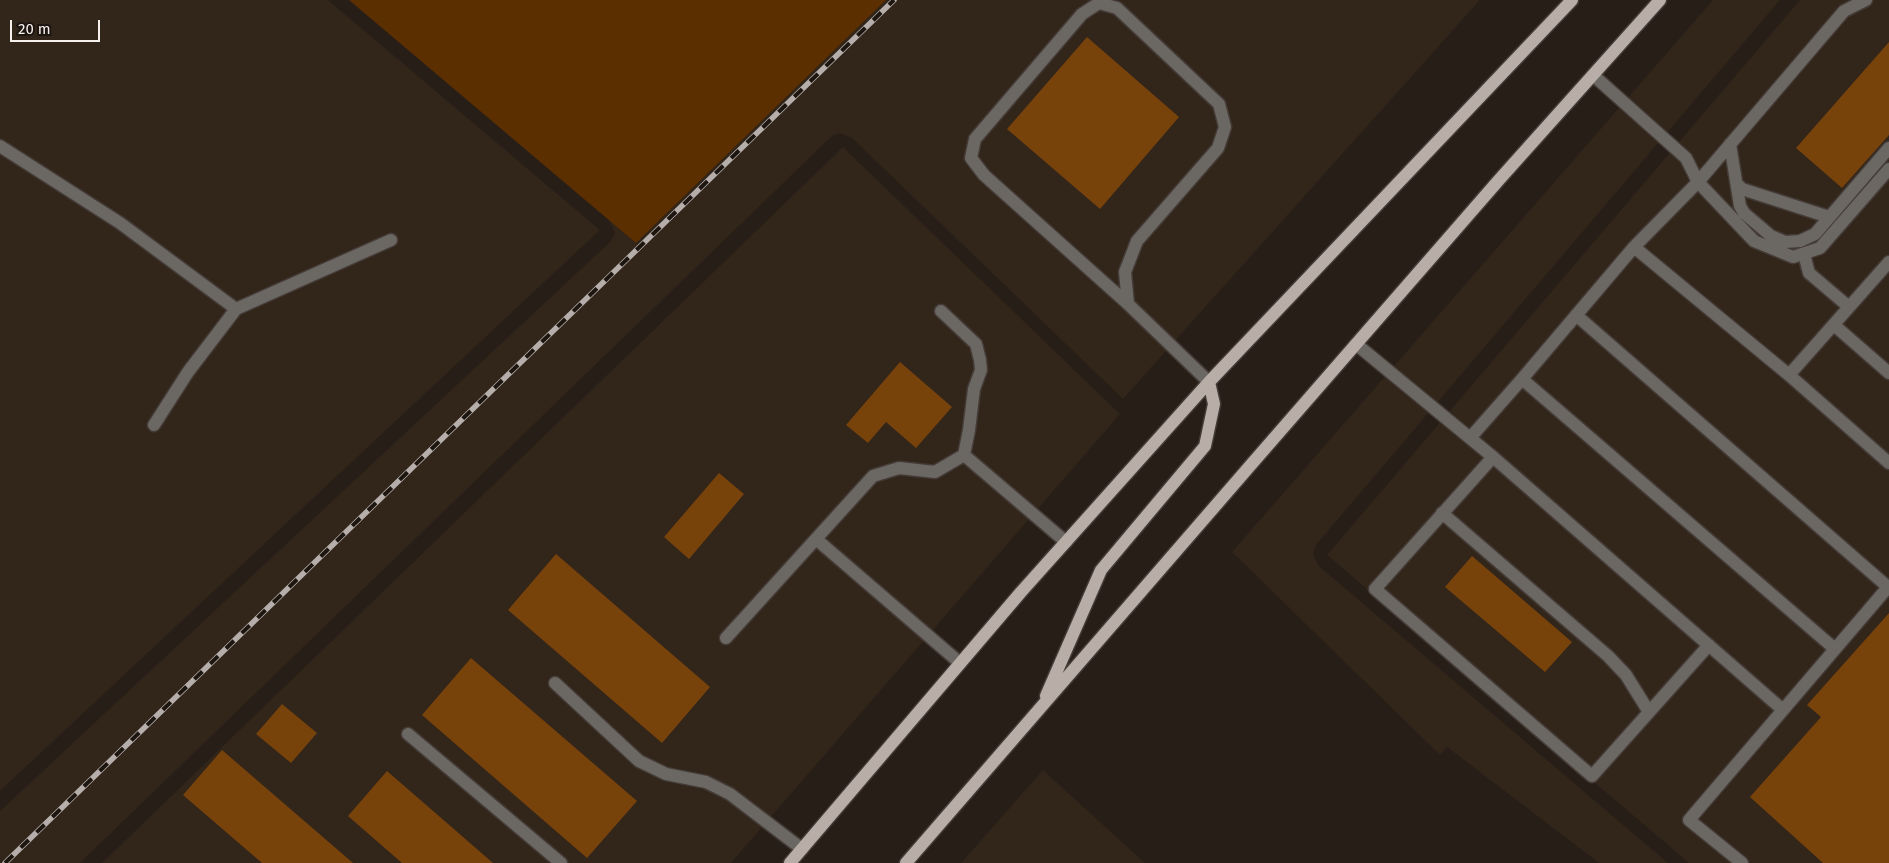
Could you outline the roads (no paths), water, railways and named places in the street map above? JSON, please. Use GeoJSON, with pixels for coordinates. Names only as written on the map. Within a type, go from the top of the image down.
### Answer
{"type":"FeatureCollection","features":[{"type":"Feature","properties":{"kind":"main road"},"geometry":{"type":"LineString","coordinates":[[790,863],[960,663],[1209,382],[1572,0]]}},
{"type":"Feature","properties":{"kind":"main road"},"geometry":{"type":"LineString","coordinates":[[906,863],[1356,344],[1660,0]]}},
{"type":"Feature","properties":{"kind":"main road"},"geometry":{"type":"LineString","coordinates":[[1041,708],[1100,570],[1205,446],[1214,404],[1209,382]]}},
{"type":"Feature","properties":{"kind":"lane"},"geometry":{"type":"LineString","coordinates":[[1470,438],[1522,380],[1634,247],[1698,182],[1844,11],[1866,0]]}},
{"type":"Feature","properties":{"kind":"lane"},"geometry":{"type":"LineString","coordinates":[[1128,304],[1125,272],[1137,241],[1218,148],[1225,127],[1219,104],[1117,8],[1099,4],[1082,14],[975,139],[970,158],[984,175],[1128,304],[1209,382]]}},
{"type":"Feature","properties":{"kind":"lane"},"geometry":{"type":"LineString","coordinates":[[1593,76],[1686,158],[1698,182],[1754,241],[1793,257],[1820,248],[1889,169]]}},
{"type":"Feature","properties":{"kind":"lane"},"geometry":{"type":"LineString","coordinates":[[1730,144],[1740,206],[1744,213],[1770,236],[1785,242],[1800,241],[1815,234],[1889,148]]}},
{"type":"Feature","properties":{"kind":"lane"},"geometry":{"type":"LineString","coordinates":[[0,146],[120,223],[236,309]]}},
{"type":"Feature","properties":{"kind":"lane"},"geometry":{"type":"LineString","coordinates":[[1736,184],[1742,189],[1830,217]]}},
{"type":"Feature","properties":{"kind":"lane"},"geometry":{"type":"LineString","coordinates":[[154,425],[188,372],[236,309],[391,240]]}},
{"type":"Feature","properties":{"kind":"lane"},"geometry":{"type":"LineString","coordinates":[[1634,247],[1789,375],[1889,463]]}},
{"type":"Feature","properties":{"kind":"lane"},"geometry":{"type":"LineString","coordinates":[[1804,254],[1808,273],[1849,307]]}},
{"type":"Feature","properties":{"kind":"lane"},"geometry":{"type":"LineString","coordinates":[[1789,375],[1849,307],[1887,268]]}},
{"type":"Feature","properties":{"kind":"lane"},"geometry":{"type":"LineString","coordinates":[[726,638],[873,476],[899,468],[934,472],[964,455],[974,389],[981,370],[980,360],[976,344],[941,311]]}},
{"type":"Feature","properties":{"kind":"lane"},"geometry":{"type":"LineString","coordinates":[[1576,315],[1889,586],[1689,820],[1742,863]]}},
{"type":"Feature","properties":{"kind":"lane"},"geometry":{"type":"LineString","coordinates":[[1834,325],[1889,372]]}},
{"type":"Feature","properties":{"kind":"lane"},"geometry":{"type":"LineString","coordinates":[[1356,344],[1493,457],[1783,710]]}},
{"type":"Feature","properties":{"kind":"lane"},"geometry":{"type":"LineString","coordinates":[[1522,380],[1835,649]]}},
{"type":"Feature","properties":{"kind":"lane"},"geometry":{"type":"LineString","coordinates":[[964,455],[1066,542]]}},
{"type":"Feature","properties":{"kind":"lane"},"geometry":{"type":"LineString","coordinates":[[1493,457],[1375,589],[1592,776],[1710,645]]}},
{"type":"Feature","properties":{"kind":"lane"},"geometry":{"type":"LineString","coordinates":[[1442,513],[1608,656],[1626,675],[1649,712]]}},
{"type":"Feature","properties":{"kind":"lane"},"geometry":{"type":"LineString","coordinates":[[816,538],[960,663]]}},
{"type":"Feature","properties":{"kind":"lane"},"geometry":{"type":"LineString","coordinates":[[555,683],[640,761],[666,774],[706,782],[730,794],[802,849]]}},
{"type":"Feature","properties":{"kind":"lane"},"geometry":{"type":"LineString","coordinates":[[408,734],[561,863]]}},
{"type":"Feature","properties":{"kind":"railway"},"geometry":{"type":"LineString","coordinates":[[5,863],[894,0]]}}]}
